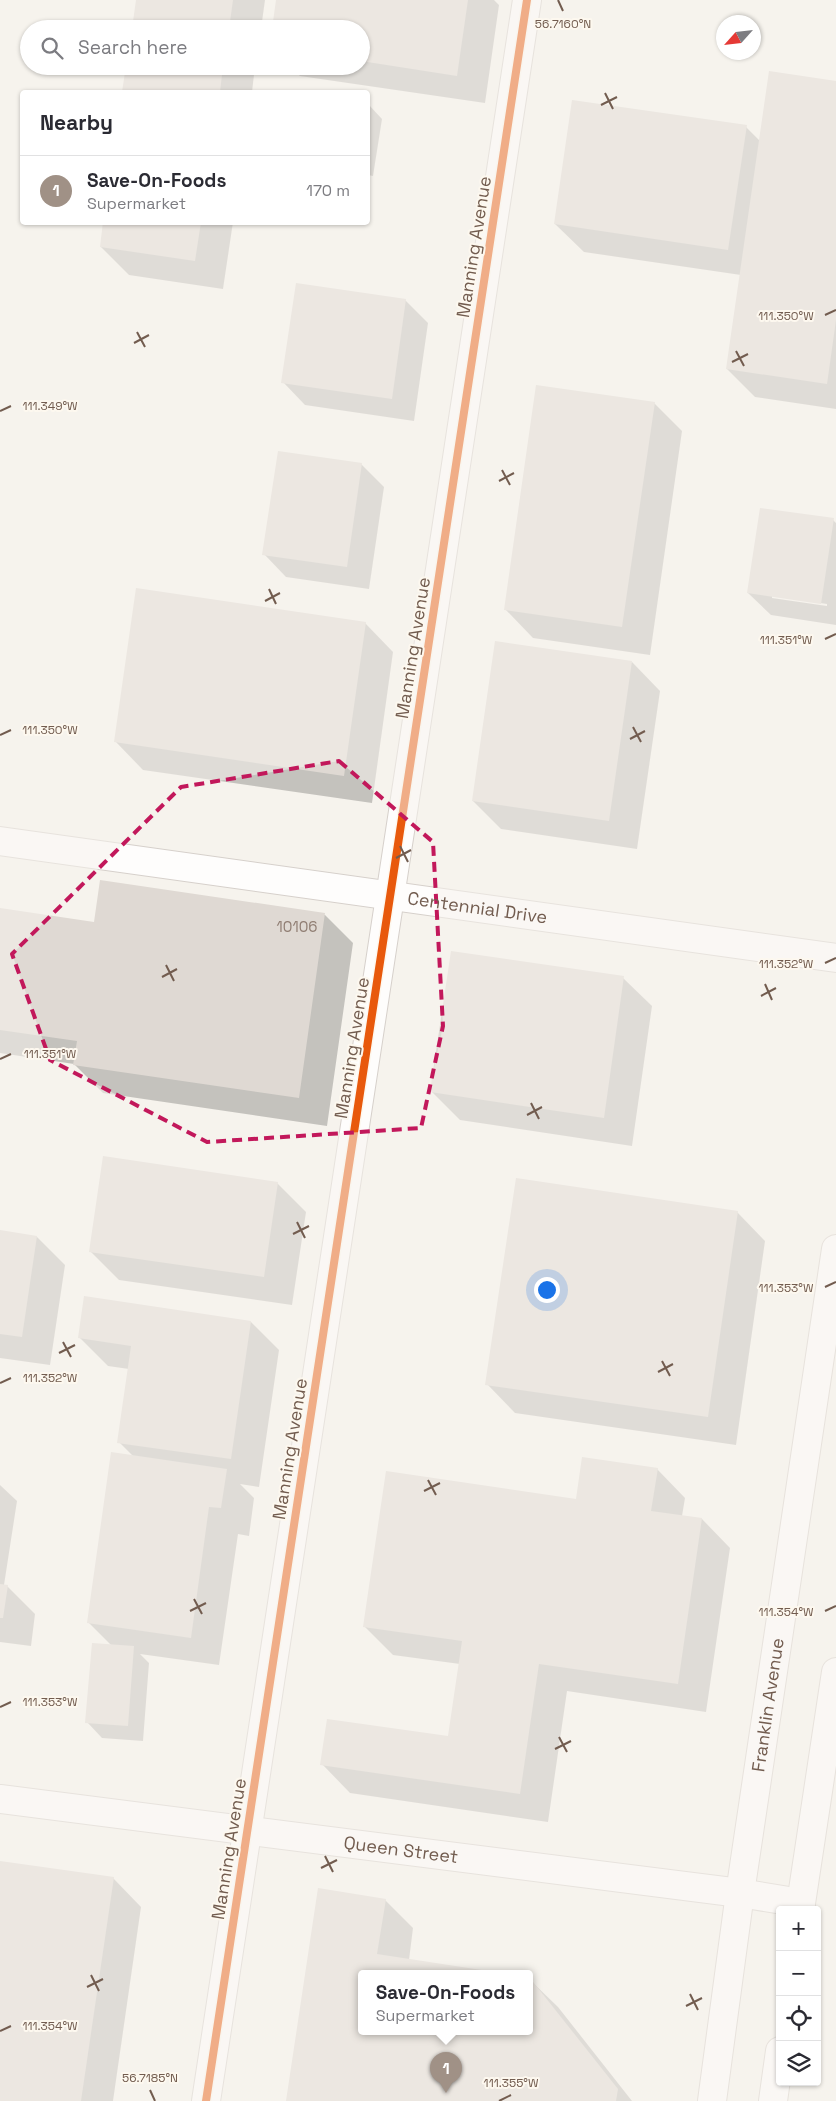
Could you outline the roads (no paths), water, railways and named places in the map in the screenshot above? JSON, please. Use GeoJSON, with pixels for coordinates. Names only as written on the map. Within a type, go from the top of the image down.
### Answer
{"type":"FeatureCollection","features":[{"type":"Feature","properties":{"kind":"street","name":"Manning Avenue"},"geometry":{"type":"LineString","coordinates":[[206,2101],[527,0]]}},
{"type":"Feature","properties":{"kind":"street","name":"Centennial Drive"},"geometry":{"type":"LineString","coordinates":[[0,841],[836,958]]}},
{"type":"Feature","properties":{"kind":"street","name":"Franklin Avenue"},"geometry":{"type":"LineString","coordinates":[[712,2101],[740,1892],[836,1249]]}},
{"type":"Feature","properties":{"kind":"street"},"geometry":{"type":"LineString","coordinates":[[801,1906],[836,1672]]}},
{"type":"Feature","properties":{"kind":"street","name":"Queen Street"},"geometry":{"type":"LineString","coordinates":[[0,1799],[740,1892],[801,1906]]}},
{"type":"Feature","properties":{"kind":"street"},"geometry":{"type":"LineString","coordinates":[[772,2101],[776,2076]]}},
{"type":"Feature","properties":{"kind":"place","name":"Save-On-Foods"},"geometry":{"type":"Point","coordinates":[446,2093]}}]}
